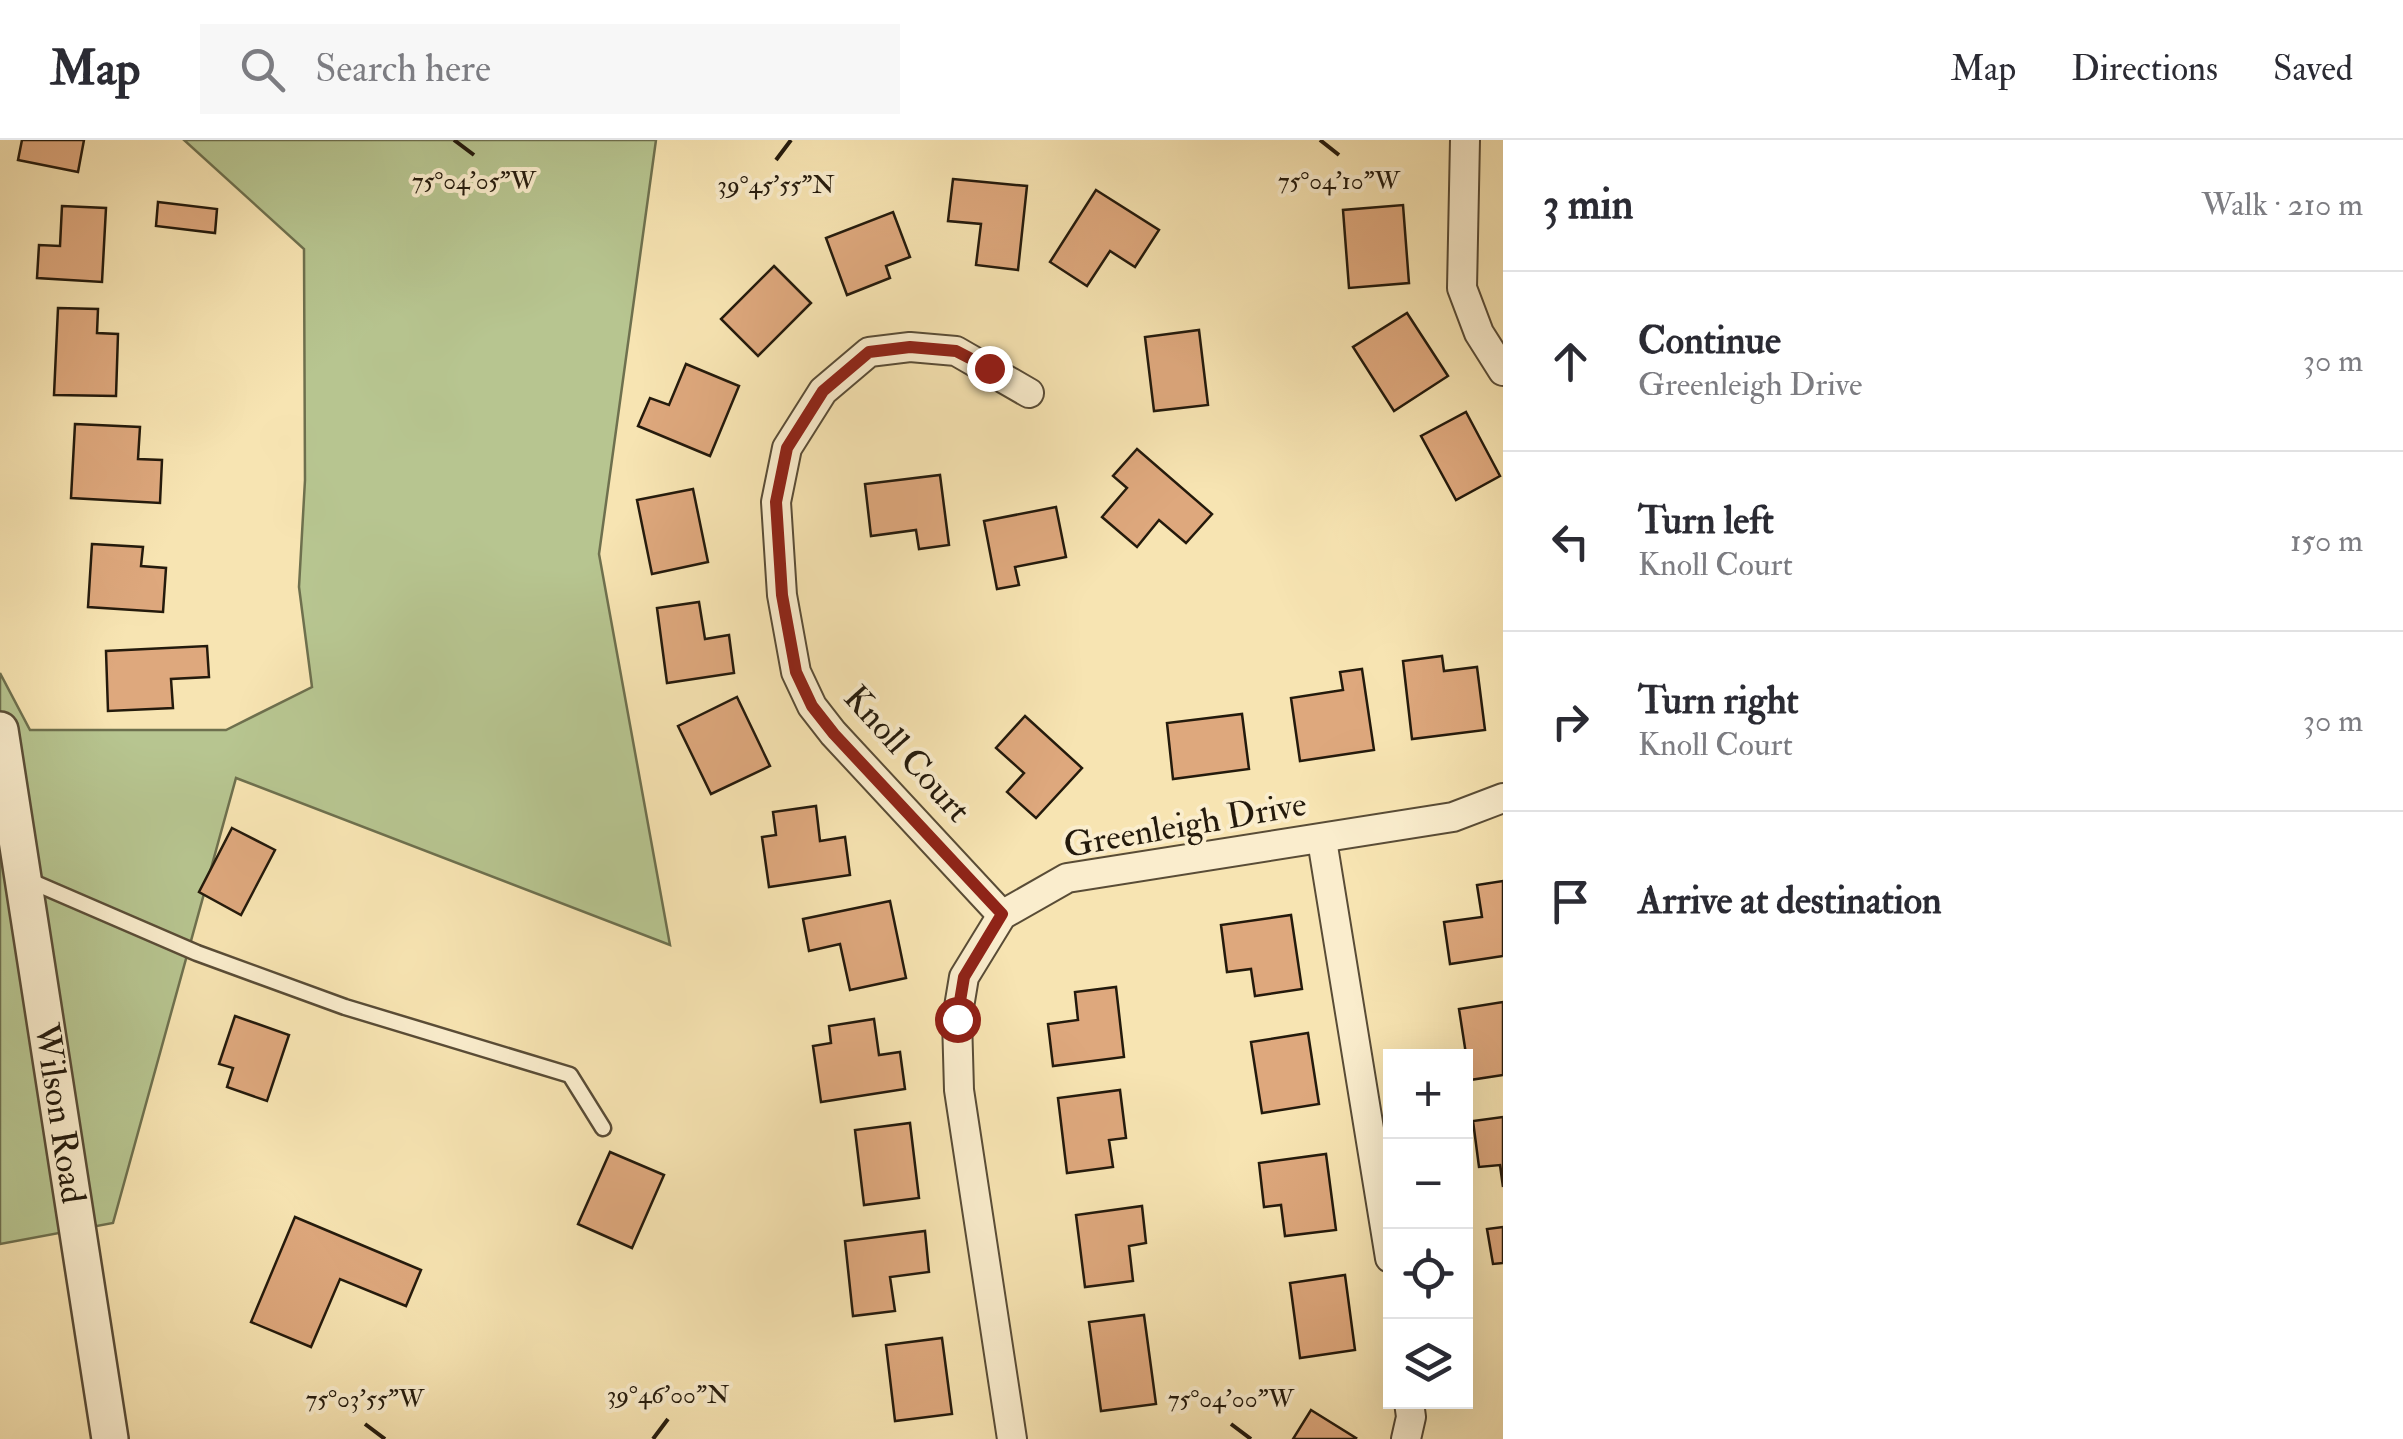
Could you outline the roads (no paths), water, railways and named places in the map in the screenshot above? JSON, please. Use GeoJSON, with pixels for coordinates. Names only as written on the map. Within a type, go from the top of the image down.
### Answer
{"type":"FeatureCollection","features":[{"type":"Feature","properties":{"kind":"street"},"geometry":{"type":"LineString","coordinates":[[1465,140],[1462,288],[1478,332],[1503,372]]}},
{"type":"Feature","properties":{"kind":"street","name":"Knoll Court"},"geometry":{"type":"LineString","coordinates":[[1002,914],[812,706],[796,672],[782,595],[776,502],[787,448],[823,391],[869,352],[910,347],[956,351],[1029,393]]}},
{"type":"Feature","properties":{"kind":"street","name":"Wilson Road"},"geometry":{"type":"LineString","coordinates":[[0,730],[110,1439]]}},
{"type":"Feature","properties":{"kind":"street","name":"Greenleigh Drive"},"geometry":{"type":"LineString","coordinates":[[1012,1439],[959,1090],[957,1019],[964,977],[1002,914],[1067,878],[1453,817],[1503,798]]}},
{"type":"Feature","properties":{"kind":"street"},"geometry":{"type":"LineString","coordinates":[[1322,840],[1385,1229]]}},
{"type":"Feature","properties":{"kind":"street"},"geometry":{"type":"LineString","coordinates":[[1406,1439],[1410,1409]]}},
{"type":"Feature","properties":{"kind":"lane"},"geometry":{"type":"LineString","coordinates":[[23,878],[198,953],[345,1007],[570,1075],[603,1128]]}}]}
